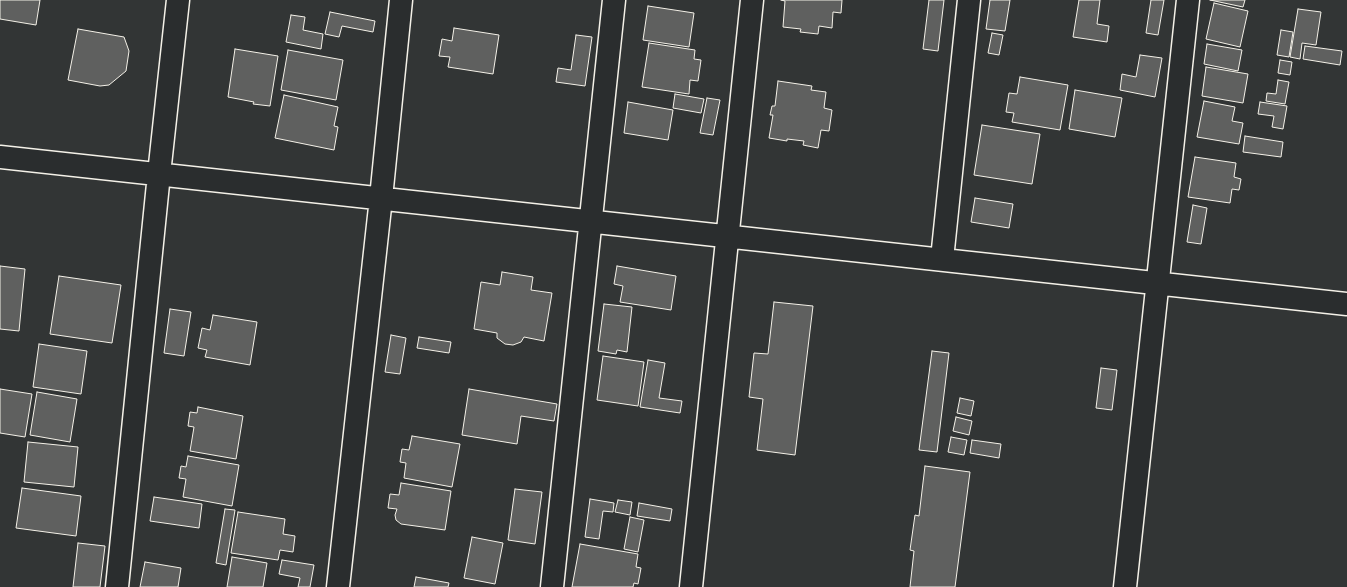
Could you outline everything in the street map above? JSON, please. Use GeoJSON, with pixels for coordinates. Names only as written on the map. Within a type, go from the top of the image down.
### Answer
{"type":"FeatureCollection","features":[{"type":"Feature","properties":{"kind":"street"},"geometry":{"type":"LineString","coordinates":[[117,587],[178,0]]}},
{"type":"Feature","properties":{"kind":"street"},"geometry":{"type":"LineString","coordinates":[[338,587],[381,198],[401,0]]}},
{"type":"Feature","properties":{"kind":"street"},"geometry":{"type":"LineString","coordinates":[[552,587],[614,0]]}},
{"type":"Feature","properties":{"kind":"street"},"geometry":{"type":"LineString","coordinates":[[691,587],[752,0]]}},
{"type":"Feature","properties":{"kind":"street"},"geometry":{"type":"LineString","coordinates":[[942,259],[969,0]]}},
{"type":"Feature","properties":{"kind":"street"},"geometry":{"type":"LineString","coordinates":[[1125,587],[1188,0]]}},
{"type":"Feature","properties":{"kind":"street"},"geometry":{"type":"LineString","coordinates":[[0,156],[1347,304]]}},
{"type":"Feature","properties":{"kind":"building"},"geometry":{"type":"Polygon","coordinates":[[[0,0],[40,0],[36,25],[0,19],[0,0]]]}},
{"type":"Feature","properties":{"kind":"building"},"geometry":{"type":"Polygon","coordinates":[[[781,0],[842,0],[841,13],[833,12],[832,28],[819,26],[818,34],[800,32],[801,29],[783,27],[785,1],[781,0]]]}},
{"type":"Feature","properties":{"kind":"building"},"geometry":{"type":"Polygon","coordinates":[[[929,0],[944,0],[938,51],[923,49],[929,0]]]}},
{"type":"Feature","properties":{"kind":"building"},"geometry":{"type":"Polygon","coordinates":[[[990,0],[1010,0],[1005,31],[986,29],[990,0]]]}},
{"type":"Feature","properties":{"kind":"building"},"geometry":{"type":"Polygon","coordinates":[[[1079,0],[1100,0],[1097,24],[1109,26],[1107,42],[1073,37],[1079,0]]]}},
{"type":"Feature","properties":{"kind":"building"},"geometry":{"type":"Polygon","coordinates":[[[1151,0],[1164,0],[1158,35],[1146,33],[1151,0]]]}},
{"type":"Feature","properties":{"kind":"building"},"geometry":{"type":"Polygon","coordinates":[[[1210,0],[1245,0],[1243,7],[1210,0]]]}},
{"type":"Feature","properties":{"kind":"building"},"geometry":{"type":"Polygon","coordinates":[[[1214,3],[1248,11],[1240,47],[1206,39],[1214,3]]]}},
{"type":"Feature","properties":{"kind":"building"},"geometry":{"type":"Polygon","coordinates":[[[648,6],[694,13],[689,47],[643,40],[648,6]]]}},
{"type":"Feature","properties":{"kind":"building"},"geometry":{"type":"Polygon","coordinates":[[[1298,9],[1321,12],[1316,45],[1302,43],[1300,59],[1290,57],[1298,9]]]}},
{"type":"Feature","properties":{"kind":"building"},"geometry":{"type":"Polygon","coordinates":[[[330,12],[375,21],[373,32],[342,26],[339,37],[325,34],[330,12]]]}},
{"type":"Feature","properties":{"kind":"building"},"geometry":{"type":"Polygon","coordinates":[[[291,15],[305,17],[303,30],[323,34],[321,49],[286,42],[291,15]]]}},
{"type":"Feature","properties":{"kind":"building"},"geometry":{"type":"Polygon","coordinates":[[[454,28],[499,35],[493,74],[448,67],[450,57],[439,56],[442,39],[452,41],[454,28]]]}},
{"type":"Feature","properties":{"kind":"building"},"geometry":{"type":"Polygon","coordinates":[[[78,29],[124,37],[129,51],[126,71],[109,85],[100,86],[68,80],[78,29]]]}},
{"type":"Feature","properties":{"kind":"building"},"geometry":{"type":"Polygon","coordinates":[[[1281,30],[1293,32],[1289,57],[1277,55],[1281,30]]]}},
{"type":"Feature","properties":{"kind":"building"},"geometry":{"type":"Polygon","coordinates":[[[992,33],[1003,35],[999,55],[988,53],[992,33]]]}},
{"type":"Feature","properties":{"kind":"building"},"geometry":{"type":"Polygon","coordinates":[[[576,35],[592,37],[585,86],[556,82],[558,68],[571,70],[576,35]]]}},
{"type":"Feature","properties":{"kind":"building"},"geometry":{"type":"Polygon","coordinates":[[[649,43],[695,50],[694,59],[701,60],[698,81],[690,80],[689,94],[642,87],[649,43]]]}},
{"type":"Feature","properties":{"kind":"building"},"geometry":{"type":"Polygon","coordinates":[[[1207,44],[1242,50],[1238,71],[1204,64],[1207,44]]]}},
{"type":"Feature","properties":{"kind":"building"},"geometry":{"type":"Polygon","coordinates":[[[1305,46],[1342,51],[1340,65],[1303,59],[1305,46]]]}},
{"type":"Feature","properties":{"kind":"building"},"geometry":{"type":"Polygon","coordinates":[[[235,49],[278,56],[270,106],[253,104],[254,102],[228,97],[235,49]]]}},
{"type":"Feature","properties":{"kind":"building"},"geometry":{"type":"Polygon","coordinates":[[[288,50],[343,60],[336,100],[281,90],[288,50]]]}},
{"type":"Feature","properties":{"kind":"building"},"geometry":{"type":"Polygon","coordinates":[[[1140,55],[1162,58],[1155,97],[1120,90],[1122,74],[1136,77],[1140,55]]]}},
{"type":"Feature","properties":{"kind":"building"},"geometry":{"type":"Polygon","coordinates":[[[1280,60],[1292,62],[1290,75],[1278,73],[1280,60]]]}},
{"type":"Feature","properties":{"kind":"building"},"geometry":{"type":"Polygon","coordinates":[[[1206,67],[1248,74],[1243,103],[1202,96],[1206,67]]]}},
{"type":"Feature","properties":{"kind":"building"},"geometry":{"type":"Polygon","coordinates":[[[1020,77],[1068,85],[1060,130],[1012,122],[1014,113],[1006,112],[1009,93],[1017,94],[1020,77]]]}},
{"type":"Feature","properties":{"kind":"building"},"geometry":{"type":"Polygon","coordinates":[[[1278,80],[1289,82],[1285,104],[1266,101],[1267,93],[1276,94],[1278,80]]]}},
{"type":"Feature","properties":{"kind":"building"},"geometry":{"type":"Polygon","coordinates":[[[778,81],[812,86],[811,90],[826,92],[824,108],[832,110],[829,131],[821,130],[818,148],[803,145],[804,141],[787,139],[787,141],[769,138],[773,115],[770,115],[772,106],[775,106],[778,81]]]}},
{"type":"Feature","properties":{"kind":"building"},"geometry":{"type":"Polygon","coordinates":[[[1075,90],[1122,98],[1115,137],[1069,129],[1075,90]]]}},
{"type":"Feature","properties":{"kind":"building"},"geometry":{"type":"Polygon","coordinates":[[[675,94],[704,99],[701,113],[673,108],[675,94]]]}},
{"type":"Feature","properties":{"kind":"building"},"geometry":{"type":"Polygon","coordinates":[[[284,95],[338,107],[334,126],[338,127],[334,150],[275,138],[284,95]]]}},
{"type":"Feature","properties":{"kind":"building"},"geometry":{"type":"Polygon","coordinates":[[[707,98],[720,100],[713,135],[700,133],[707,98]]]}},
{"type":"Feature","properties":{"kind":"building"},"geometry":{"type":"Polygon","coordinates":[[[1204,101],[1235,107],[1232,121],[1243,123],[1239,144],[1197,137],[1204,101]]]}},
{"type":"Feature","properties":{"kind":"building"},"geometry":{"type":"Polygon","coordinates":[[[628,102],[673,110],[668,140],[624,133],[628,102]]]}},
{"type":"Feature","properties":{"kind":"building"},"geometry":{"type":"Polygon","coordinates":[[[1260,102],[1287,106],[1283,129],[1272,127],[1274,116],[1258,114],[1260,102]]]}},
{"type":"Feature","properties":{"kind":"building"},"geometry":{"type":"Polygon","coordinates":[[[982,125],[1040,134],[1032,184],[974,175],[982,125]]]}},
{"type":"Feature","properties":{"kind":"building"},"geometry":{"type":"Polygon","coordinates":[[[1245,136],[1283,142],[1281,157],[1243,152],[1245,136]]]}},
{"type":"Feature","properties":{"kind":"building"},"geometry":{"type":"Polygon","coordinates":[[[1195,157],[1236,163],[1234,177],[1241,179],[1239,190],[1232,189],[1230,203],[1188,197],[1195,157]]]}},
{"type":"Feature","properties":{"kind":"building"},"geometry":{"type":"Polygon","coordinates":[[[975,198],[1013,204],[1009,228],[971,222],[975,198]]]}},
{"type":"Feature","properties":{"kind":"building"},"geometry":{"type":"Polygon","coordinates":[[[1193,205],[1207,208],[1201,244],[1187,242],[1193,205]]]}},
{"type":"Feature","properties":{"kind":"building"},"geometry":{"type":"Polygon","coordinates":[[[0,266],[25,269],[19,331],[0,329],[0,266]]]}},
{"type":"Feature","properties":{"kind":"building"},"geometry":{"type":"Polygon","coordinates":[[[617,266],[676,276],[671,310],[620,302],[623,286],[614,284],[617,266]]]}},
{"type":"Feature","properties":{"kind":"building"},"geometry":{"type":"Polygon","coordinates":[[[502,272],[533,277],[531,290],[552,293],[544,341],[524,337],[521,342],[513,345],[505,344],[497,338],[497,333],[474,329],[481,282],[500,285],[502,272]]]}},
{"type":"Feature","properties":{"kind":"building"},"geometry":{"type":"Polygon","coordinates":[[[59,276],[121,285],[112,343],[50,334],[59,276]]]}},
{"type":"Feature","properties":{"kind":"building"},"geometry":{"type":"Polygon","coordinates":[[[774,302],[813,306],[795,455],[757,450],[763,399],[749,397],[754,353],[768,354],[774,302]]]}},
{"type":"Feature","properties":{"kind":"building"},"geometry":{"type":"Polygon","coordinates":[[[604,304],[632,307],[627,352],[617,350],[616,354],[598,351],[604,304]]]}},
{"type":"Feature","properties":{"kind":"building"},"geometry":{"type":"Polygon","coordinates":[[[170,309],[191,312],[184,356],[164,353],[170,309]]]}},
{"type":"Feature","properties":{"kind":"building"},"geometry":{"type":"Polygon","coordinates":[[[213,315],[257,322],[250,365],[205,357],[207,350],[198,348],[202,328],[210,330],[213,315]]]}},
{"type":"Feature","properties":{"kind":"building"},"geometry":{"type":"Polygon","coordinates":[[[391,335],[406,338],[400,374],[385,372],[391,335]]]}},
{"type":"Feature","properties":{"kind":"building"},"geometry":{"type":"Polygon","coordinates":[[[419,337],[451,342],[449,353],[417,348],[419,337]]]}},
{"type":"Feature","properties":{"kind":"building"},"geometry":{"type":"Polygon","coordinates":[[[39,344],[87,351],[81,394],[33,387],[39,344]]]}},
{"type":"Feature","properties":{"kind":"building"},"geometry":{"type":"Polygon","coordinates":[[[932,351],[949,353],[937,452],[919,450],[932,351]]]}},
{"type":"Feature","properties":{"kind":"building"},"geometry":{"type":"Polygon","coordinates":[[[603,356],[644,362],[638,406],[597,400],[603,356]]]}},
{"type":"Feature","properties":{"kind":"building"},"geometry":{"type":"Polygon","coordinates":[[[648,360],[665,363],[659,398],[682,401],[680,413],[640,407],[648,360]]]}},
{"type":"Feature","properties":{"kind":"building"},"geometry":{"type":"Polygon","coordinates":[[[1101,368],[1117,370],[1112,410],[1096,408],[1101,368]]]}},
{"type":"Feature","properties":{"kind":"building"},"geometry":{"type":"Polygon","coordinates":[[[0,389],[32,394],[25,437],[0,433],[0,389]]]}},
{"type":"Feature","properties":{"kind":"building"},"geometry":{"type":"Polygon","coordinates":[[[469,389],[557,404],[554,421],[521,416],[517,444],[462,435],[469,389]]]}},
{"type":"Feature","properties":{"kind":"building"},"geometry":{"type":"Polygon","coordinates":[[[37,392],[77,399],[70,442],[30,435],[37,392]]]}},
{"type":"Feature","properties":{"kind":"building"},"geometry":{"type":"Polygon","coordinates":[[[960,398],[974,401],[971,416],[957,413],[960,398]]]}},
{"type":"Feature","properties":{"kind":"building"},"geometry":{"type":"Polygon","coordinates":[[[198,407],[243,416],[236,459],[190,451],[194,427],[188,426],[190,412],[197,413],[198,407]]]}},
{"type":"Feature","properties":{"kind":"building"},"geometry":{"type":"Polygon","coordinates":[[[956,417],[972,421],[969,435],[953,431],[956,417]]]}},
{"type":"Feature","properties":{"kind":"building"},"geometry":{"type":"Polygon","coordinates":[[[412,436],[460,444],[452,487],[404,478],[406,463],[400,462],[402,449],[409,450],[412,436]]]}},
{"type":"Feature","properties":{"kind":"building"},"geometry":{"type":"Polygon","coordinates":[[[951,437],[967,440],[964,455],[948,452],[951,437]]]}},
{"type":"Feature","properties":{"kind":"building"},"geometry":{"type":"Polygon","coordinates":[[[972,440],[1001,444],[999,458],[970,453],[972,440]]]}},
{"type":"Feature","properties":{"kind":"building"},"geometry":{"type":"Polygon","coordinates":[[[28,442],[78,447],[74,487],[24,482],[28,442]]]}},
{"type":"Feature","properties":{"kind":"building"},"geometry":{"type":"Polygon","coordinates":[[[188,456],[239,465],[232,506],[183,497],[186,479],[179,478],[181,466],[186,467],[188,456]]]}},
{"type":"Feature","properties":{"kind":"building"},"geometry":{"type":"Polygon","coordinates":[[[925,466],[970,472],[955,587],[910,587],[914,551],[910,550],[915,515],[919,516],[925,466]]]}},
{"type":"Feature","properties":{"kind":"building"},"geometry":{"type":"Polygon","coordinates":[[[401,483],[451,491],[445,530],[401,524],[396,520],[395,515],[397,509],[388,508],[390,494],[399,495],[401,483]]]}},
{"type":"Feature","properties":{"kind":"building"},"geometry":{"type":"Polygon","coordinates":[[[22,488],[81,496],[76,536],[16,528],[22,488]]]}},
{"type":"Feature","properties":{"kind":"building"},"geometry":{"type":"Polygon","coordinates":[[[515,489],[542,492],[535,544],[508,540],[515,489]]]}},
{"type":"Feature","properties":{"kind":"building"},"geometry":{"type":"Polygon","coordinates":[[[154,497],[202,504],[199,528],[150,521],[154,497]]]}},
{"type":"Feature","properties":{"kind":"building"},"geometry":{"type":"Polygon","coordinates":[[[590,499],[614,503],[613,512],[603,511],[599,539],[585,537],[590,499]]]}},
{"type":"Feature","properties":{"kind":"building"},"geometry":{"type":"Polygon","coordinates":[[[618,500],[632,502],[630,515],[615,512],[618,500]]]}},
{"type":"Feature","properties":{"kind":"building"},"geometry":{"type":"Polygon","coordinates":[[[639,503],[672,509],[670,521],[637,516],[639,503]]]}},
{"type":"Feature","properties":{"kind":"building"},"geometry":{"type":"Polygon","coordinates":[[[225,509],[235,510],[226,565],[216,563],[225,509]]]}},
{"type":"Feature","properties":{"kind":"building"},"geometry":{"type":"Polygon","coordinates":[[[238,512],[285,519],[283,534],[295,536],[293,552],[280,550],[278,560],[231,553],[238,512]]]}},
{"type":"Feature","properties":{"kind":"building"},"geometry":{"type":"Polygon","coordinates":[[[630,517],[644,520],[638,552],[624,549],[630,517]]]}},
{"type":"Feature","properties":{"kind":"building"},"geometry":{"type":"Polygon","coordinates":[[[472,537],[503,543],[495,584],[464,578],[472,537]]]}},
{"type":"Feature","properties":{"kind":"building"},"geometry":{"type":"Polygon","coordinates":[[[78,543],[105,546],[100,587],[73,587],[78,543]]]}},
{"type":"Feature","properties":{"kind":"building"},"geometry":{"type":"Polygon","coordinates":[[[580,544],[638,554],[636,567],[641,568],[638,584],[634,583],[633,587],[572,587],[580,544]]]}},
{"type":"Feature","properties":{"kind":"building"},"geometry":{"type":"Polygon","coordinates":[[[232,557],[267,563],[263,587],[227,587],[232,557]]]}},
{"type":"Feature","properties":{"kind":"building"},"geometry":{"type":"Polygon","coordinates":[[[282,560],[314,565],[310,587],[298,587],[300,578],[279,574],[282,560]]]}},
{"type":"Feature","properties":{"kind":"building"},"geometry":{"type":"Polygon","coordinates":[[[145,562],[181,568],[178,587],[140,587],[145,562]]]}},
{"type":"Feature","properties":{"kind":"building"},"geometry":{"type":"Polygon","coordinates":[[[416,577],[449,583],[448,587],[414,587],[416,577]]]}}]}
